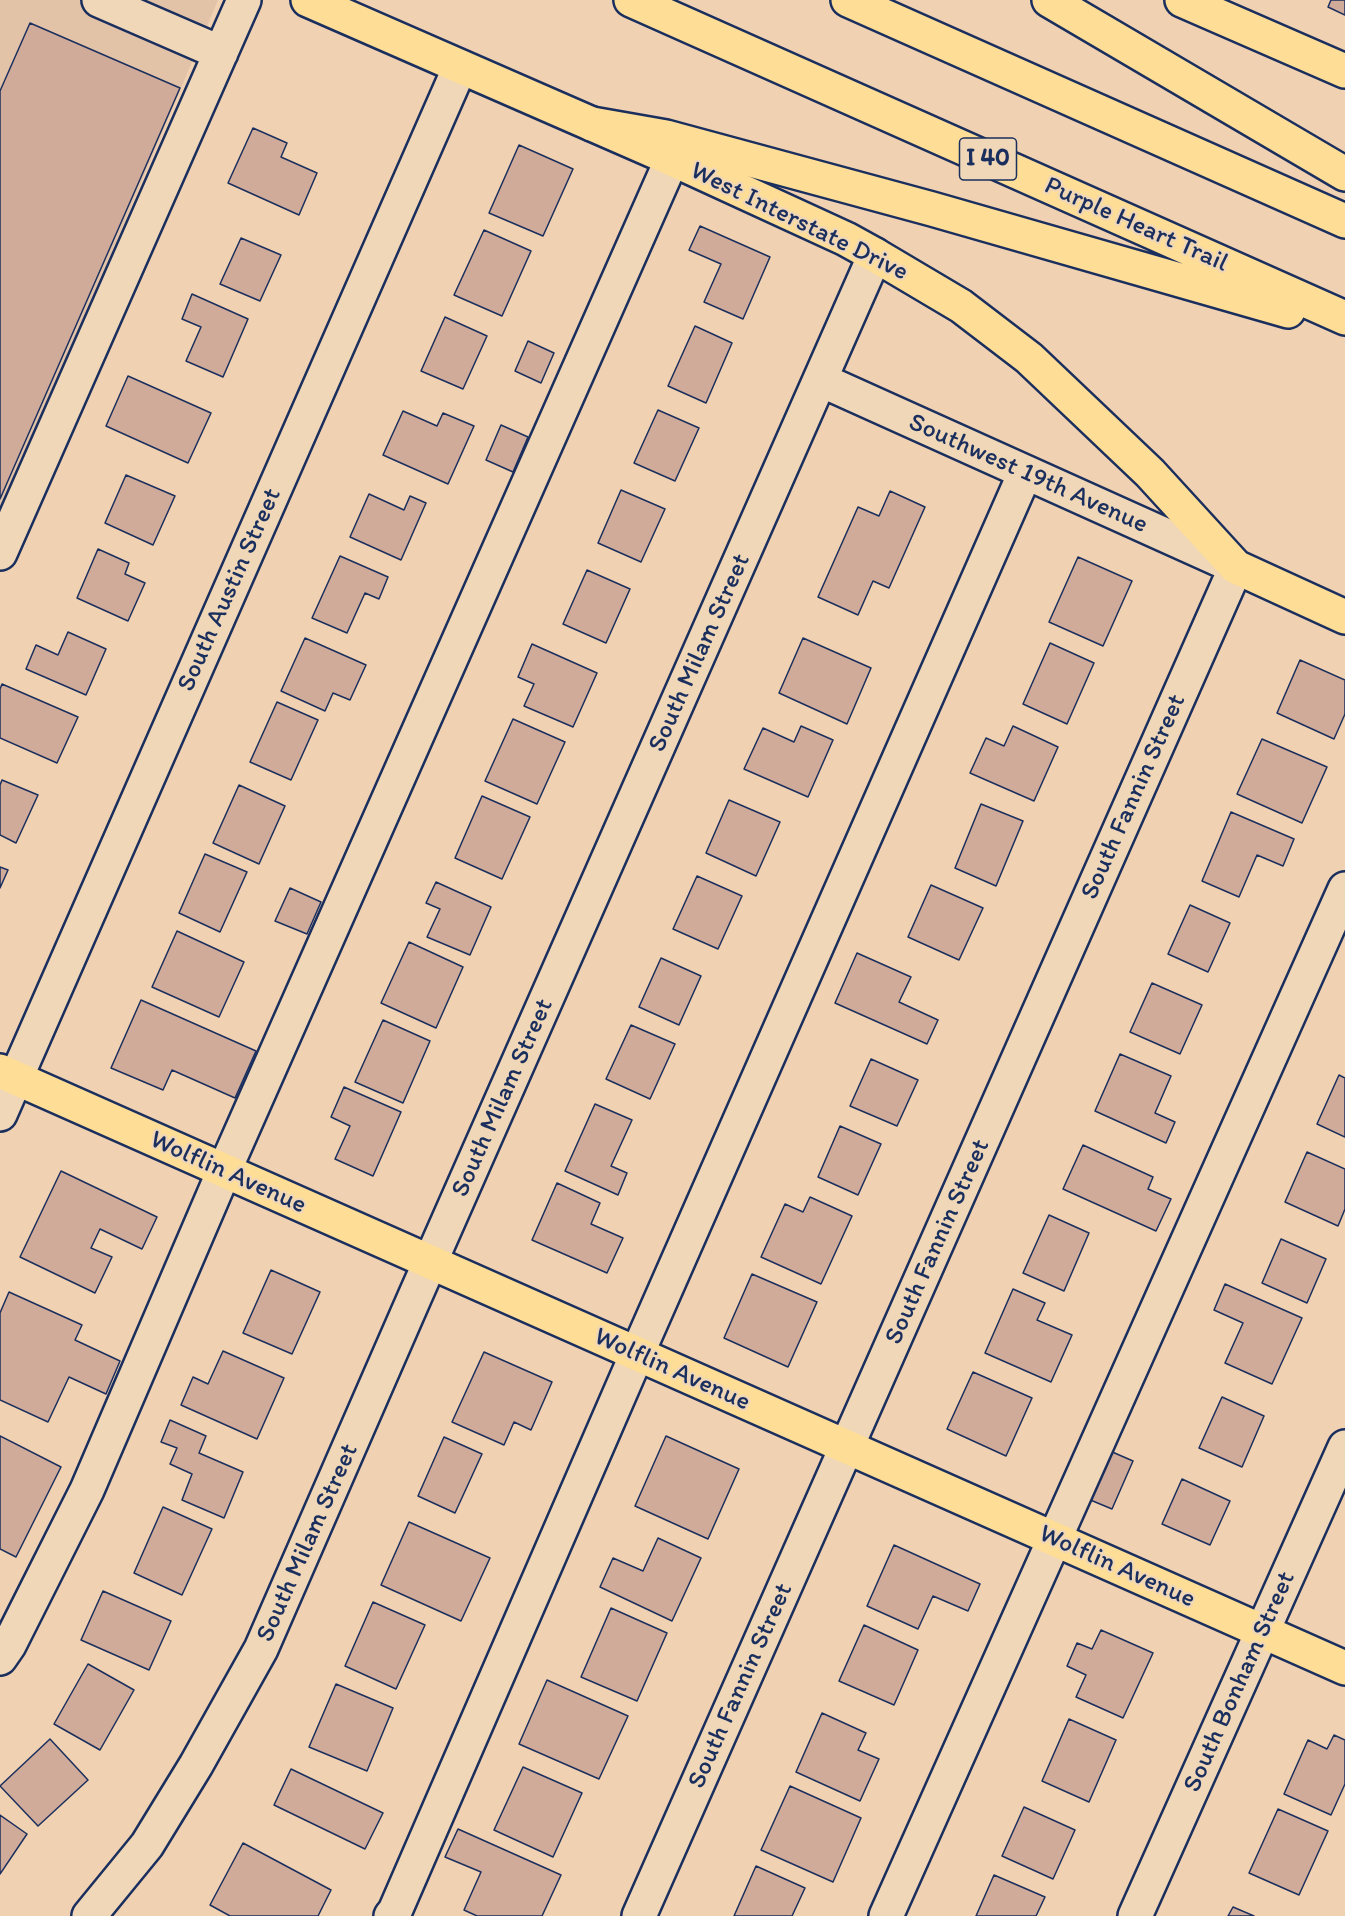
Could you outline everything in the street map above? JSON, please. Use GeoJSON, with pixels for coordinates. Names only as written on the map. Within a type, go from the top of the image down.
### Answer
{"type":"FeatureCollection","features":[{"type":"Feature","properties":{"kind":"main road","name":"West Interstate Drive"},"geometry":{"type":"LineString","coordinates":[[308,0],[672,159],[846,239],[961,306],[1029,358],[1150,473],[1236,567],[1345,617]]}},
{"type":"Feature","properties":{"kind":"main road","name":"Purple Heart Trail"},"geometry":{"type":"LineString","coordinates":[[631,0],[1345,318]]}},
{"type":"Feature","properties":{"kind":"main road"},"geometry":{"type":"LineString","coordinates":[[848,0],[1345,221]]}},
{"type":"Feature","properties":{"kind":"main road"},"geometry":{"type":"LineString","coordinates":[[1049,0],[1345,174]]}},
{"type":"Feature","properties":{"kind":"main road"},"geometry":{"type":"LineString","coordinates":[[1182,0],[1345,71]]}},
{"type":"Feature","properties":{"kind":"main road"},"geometry":{"type":"LineString","coordinates":[[592,124],[666,137],[932,209],[1345,327]]}},
{"type":"Feature","properties":{"kind":"main road","name":"Wolflin Avenue"},"geometry":{"type":"LineString","coordinates":[[8,1075],[1345,1668]]}},
{"type":"Feature","properties":{"kind":"street"},"geometry":{"type":"LineString","coordinates":[[99,0],[221,53]]}},
{"type":"Feature","properties":{"kind":"street"},"geometry":{"type":"LineString","coordinates":[[0,553],[244,0]]}},
{"type":"Feature","properties":{"kind":"street","name":"South Austin Street"},"geometry":{"type":"LineString","coordinates":[[0,1114],[8,1075],[460,67]]}},
{"type":"Feature","properties":{"kind":"street"},"geometry":{"type":"LineString","coordinates":[[0,1658],[9,1645],[87,1490],[224,1171],[672,159]]}},
{"type":"Feature","properties":{"kind":"street","name":"South Milam Street"},"geometry":{"type":"LineString","coordinates":[[89,1916],[147,1845],[196,1765],[261,1649],[875,255]]}},
{"type":"Feature","properties":{"kind":"street","name":"Southwest 19th Avenue"},"geometry":{"type":"LineString","coordinates":[[821,380],[1236,567]]}},
{"type":"Feature","properties":{"kind":"street"},"geometry":{"type":"LineString","coordinates":[[391,1916],[1025,473]]}},
{"type":"Feature","properties":{"kind":"street","name":"South Fannin Street"},"geometry":{"type":"LineString","coordinates":[[639,1916],[1236,567]]}},
{"type":"Feature","properties":{"kind":"street"},"geometry":{"type":"LineString","coordinates":[[886,1916],[1345,889]]}},
{"type":"Feature","properties":{"kind":"street","name":"South Bonham Street"},"geometry":{"type":"LineString","coordinates":[[1135,1916],[1345,1447]]}},
{"type":"Feature","properties":{"kind":"shaded area"},"geometry":{"type":"Polygon","coordinates":[[[0,0],[218,0],[0,518],[0,0]]]}},
{"type":"Feature","properties":{"kind":"building"},"geometry":{"type":"Polygon","coordinates":[[[1331,0],[1345,0],[1345,15],[1328,7],[1331,0]]]}},
{"type":"Feature","properties":{"kind":"building"},"geometry":{"type":"Polygon","coordinates":[[[30,23],[180,88],[0,499],[0,91],[30,23]]]}},
{"type":"Feature","properties":{"kind":"building"},"geometry":{"type":"Polygon","coordinates":[[[253,128],[287,143],[281,157],[317,173],[299,215],[228,183],[253,128]]]}},
{"type":"Feature","properties":{"kind":"building"},"geometry":{"type":"Polygon","coordinates":[[[519,145],[573,169],[543,236],[489,213],[519,145]]]}},
{"type":"Feature","properties":{"kind":"building"},"geometry":{"type":"Polygon","coordinates":[[[700,226],[770,257],[743,319],[704,302],[721,264],[689,250],[700,226]]]}},
{"type":"Feature","properties":{"kind":"building"},"geometry":{"type":"Polygon","coordinates":[[[484,230],[531,251],[502,316],[454,295],[484,230]]]}},
{"type":"Feature","properties":{"kind":"building"},"geometry":{"type":"Polygon","coordinates":[[[241,238],[281,255],[260,301],[220,284],[241,238]]]}},
{"type":"Feature","properties":{"kind":"building"},"geometry":{"type":"Polygon","coordinates":[[[192,294],[248,319],[223,377],[186,361],[201,327],[182,319],[192,294]]]}},
{"type":"Feature","properties":{"kind":"building"},"geometry":{"type":"Polygon","coordinates":[[[445,317],[487,336],[463,389],[421,371],[445,317]]]}},
{"type":"Feature","properties":{"kind":"building"},"geometry":{"type":"Polygon","coordinates":[[[695,326],[732,343],[706,403],[668,386],[695,326]]]}},
{"type":"Feature","properties":{"kind":"building"},"geometry":{"type":"Polygon","coordinates":[[[528,341],[554,353],[541,383],[515,371],[528,341]]]}},
{"type":"Feature","properties":{"kind":"building"},"geometry":{"type":"Polygon","coordinates":[[[128,376],[211,413],[188,463],[106,426],[128,376]]]}},
{"type":"Feature","properties":{"kind":"building"},"geometry":{"type":"Polygon","coordinates":[[[658,410],[699,428],[675,481],[634,463],[658,410]]]}},
{"type":"Feature","properties":{"kind":"building"},"geometry":{"type":"Polygon","coordinates":[[[403,411],[437,426],[443,413],[474,426],[448,484],[383,455],[403,411]]]}},
{"type":"Feature","properties":{"kind":"building"},"geometry":{"type":"Polygon","coordinates":[[[501,425],[528,437],[513,472],[486,460],[501,425]]]}},
{"type":"Feature","properties":{"kind":"building"},"geometry":{"type":"Polygon","coordinates":[[[126,475],[175,496],[153,545],[105,523],[126,475]]]}},
{"type":"Feature","properties":{"kind":"building"},"geometry":{"type":"Polygon","coordinates":[[[621,490],[665,509],[641,562],[598,543],[621,490]]]}},
{"type":"Feature","properties":{"kind":"building"},"geometry":{"type":"Polygon","coordinates":[[[890,491],[925,507],[889,588],[873,581],[858,615],[818,597],[858,507],[879,516],[890,491]]]}},
{"type":"Feature","properties":{"kind":"building"},"geometry":{"type":"Polygon","coordinates":[[[369,494],[404,510],[410,496],[426,503],[401,560],[350,537],[369,494]]]}},
{"type":"Feature","properties":{"kind":"building"},"geometry":{"type":"Polygon","coordinates":[[[98,549],[129,563],[125,574],[145,583],[128,621],[77,598],[98,549]]]}},
{"type":"Feature","properties":{"kind":"building"},"geometry":{"type":"Polygon","coordinates":[[[340,556],[388,577],[379,599],[365,593],[347,633],[312,618],[340,556]]]}},
{"type":"Feature","properties":{"kind":"building"},"geometry":{"type":"Polygon","coordinates":[[[1078,557],[1132,581],[1103,646],[1049,622],[1078,557]]]}},
{"type":"Feature","properties":{"kind":"building"},"geometry":{"type":"Polygon","coordinates":[[[587,570],[630,589],[606,643],[563,624],[587,570]]]}},
{"type":"Feature","properties":{"kind":"building"},"geometry":{"type":"Polygon","coordinates":[[[68,632],[106,649],[86,695],[26,669],[36,645],[58,655],[68,632]]]}},
{"type":"Feature","properties":{"kind":"building"},"geometry":{"type":"Polygon","coordinates":[[[305,638],[366,665],[350,700],[333,693],[325,711],[281,691],[305,638]]]}},
{"type":"Feature","properties":{"kind":"building"},"geometry":{"type":"Polygon","coordinates":[[[803,638],[871,668],[847,724],[779,693],[803,638]]]}},
{"type":"Feature","properties":{"kind":"building"},"geometry":{"type":"Polygon","coordinates":[[[1050,643],[1094,663],[1067,724],[1023,704],[1050,643]]]}},
{"type":"Feature","properties":{"kind":"building"},"geometry":{"type":"Polygon","coordinates":[[[532,644],[597,673],[573,727],[524,706],[534,684],[518,677],[532,644]]]}},
{"type":"Feature","properties":{"kind":"building"},"geometry":{"type":"Polygon","coordinates":[[[1300,660],[1345,680],[1345,714],[1334,739],[1277,713],[1300,660]]]}},
{"type":"Feature","properties":{"kind":"building"},"geometry":{"type":"Polygon","coordinates":[[[2,684],[78,717],[57,763],[0,738],[0,689],[2,684]]]}},
{"type":"Feature","properties":{"kind":"building"},"geometry":{"type":"Polygon","coordinates":[[[277,702],[318,720],[291,780],[250,762],[277,702]]]}},
{"type":"Feature","properties":{"kind":"building"},"geometry":{"type":"Polygon","coordinates":[[[513,719],[565,742],[537,804],[485,781],[513,719]]]}},
{"type":"Feature","properties":{"kind":"building"},"geometry":{"type":"Polygon","coordinates":[[[801,726],[833,740],[808,797],[744,769],[763,728],[794,742],[801,726]]]}},
{"type":"Feature","properties":{"kind":"building"},"geometry":{"type":"Polygon","coordinates":[[[1013,726],[1058,747],[1034,801],[970,773],[986,738],[1004,746],[1013,726]]]}},
{"type":"Feature","properties":{"kind":"building"},"geometry":{"type":"Polygon","coordinates":[[[1262,739],[1327,767],[1302,823],[1237,794],[1262,739]]]}},
{"type":"Feature","properties":{"kind":"building"},"geometry":{"type":"Polygon","coordinates":[[[2,780],[38,795],[16,843],[0,835],[0,785],[2,780]]]}},
{"type":"Feature","properties":{"kind":"building"},"geometry":{"type":"Polygon","coordinates":[[[239,785],[285,806],[259,864],[213,843],[239,785]]]}},
{"type":"Feature","properties":{"kind":"building"},"geometry":{"type":"Polygon","coordinates":[[[482,796],[530,817],[502,879],[455,858],[482,796]]]}},
{"type":"Feature","properties":{"kind":"building"},"geometry":{"type":"Polygon","coordinates":[[[729,800],[780,822],[756,876],[706,853],[729,800]]]}},
{"type":"Feature","properties":{"kind":"building"},"geometry":{"type":"Polygon","coordinates":[[[981,804],[1023,821],[996,886],[955,868],[981,804]]]}},
{"type":"Feature","properties":{"kind":"building"},"geometry":{"type":"Polygon","coordinates":[[[1231,812],[1294,839],[1283,866],[1257,855],[1239,897],[1202,881],[1231,812]]]}},
{"type":"Feature","properties":{"kind":"building"},"geometry":{"type":"Polygon","coordinates":[[[205,854],[247,872],[220,932],[179,913],[205,854]]]}},
{"type":"Feature","properties":{"kind":"building"},"geometry":{"type":"Polygon","coordinates":[[[0,867],[8,870],[0,888],[0,867]]]}},
{"type":"Feature","properties":{"kind":"building"},"geometry":{"type":"Polygon","coordinates":[[[697,876],[742,896],[718,949],[673,929],[697,876]]]}},
{"type":"Feature","properties":{"kind":"building"},"geometry":{"type":"Polygon","coordinates":[[[436,882],[491,907],[470,955],[427,937],[440,909],[426,903],[436,882]]]}},
{"type":"Feature","properties":{"kind":"building"},"geometry":{"type":"Polygon","coordinates":[[[931,885],[983,908],[959,960],[908,937],[931,885]]]}},
{"type":"Feature","properties":{"kind":"building"},"geometry":{"type":"Polygon","coordinates":[[[290,888],[321,902],[307,934],[275,921],[290,888]]]}},
{"type":"Feature","properties":{"kind":"building"},"geometry":{"type":"Polygon","coordinates":[[[1190,905],[1230,923],[1208,972],[1168,954],[1190,905]]]}},
{"type":"Feature","properties":{"kind":"building"},"geometry":{"type":"Polygon","coordinates":[[[177,931],[244,962],[219,1017],[152,987],[177,931]]]}},
{"type":"Feature","properties":{"kind":"building"},"geometry":{"type":"Polygon","coordinates":[[[409,942],[463,967],[436,1028],[381,1003],[409,942]]]}},
{"type":"Feature","properties":{"kind":"building"},"geometry":{"type":"Polygon","coordinates":[[[857,953],[911,977],[899,1002],[938,1020],[927,1044],[835,1003],[857,953]]]}},
{"type":"Feature","properties":{"kind":"building"},"geometry":{"type":"Polygon","coordinates":[[[661,958],[701,976],[679,1025],[639,1007],[661,958]]]}},
{"type":"Feature","properties":{"kind":"building"},"geometry":{"type":"Polygon","coordinates":[[[1152,983],[1202,1005],[1180,1054],[1130,1032],[1152,983]]]}},
{"type":"Feature","properties":{"kind":"building"},"geometry":{"type":"Polygon","coordinates":[[[141,1000],[256,1051],[235,1098],[172,1070],[163,1090],[111,1068],[141,1000]]]}},
{"type":"Feature","properties":{"kind":"building"},"geometry":{"type":"Polygon","coordinates":[[[383,1020],[430,1041],[403,1103],[355,1082],[383,1020]]]}},
{"type":"Feature","properties":{"kind":"building"},"geometry":{"type":"Polygon","coordinates":[[[631,1025],[675,1044],[650,1099],[606,1079],[631,1025]]]}},
{"type":"Feature","properties":{"kind":"building"},"geometry":{"type":"Polygon","coordinates":[[[1120,1054],[1171,1076],[1155,1113],[1175,1122],[1166,1143],[1095,1111],[1120,1054]]]}},
{"type":"Feature","properties":{"kind":"building"},"geometry":{"type":"Polygon","coordinates":[[[871,1059],[918,1080],[897,1126],[850,1106],[871,1059]]]}},
{"type":"Feature","properties":{"kind":"building"},"geometry":{"type":"Polygon","coordinates":[[[1339,1075],[1345,1078],[1345,1137],[1317,1124],[1339,1075]]]}},
{"type":"Feature","properties":{"kind":"building"},"geometry":{"type":"Polygon","coordinates":[[[344,1087],[401,1112],[373,1176],[335,1159],[350,1126],[331,1117],[344,1087]]]}},
{"type":"Feature","properties":{"kind":"building"},"geometry":{"type":"Polygon","coordinates":[[[595,1104],[632,1120],[611,1166],[627,1173],[618,1195],[565,1171],[595,1104]]]}},
{"type":"Feature","properties":{"kind":"building"},"geometry":{"type":"Polygon","coordinates":[[[840,1126],[881,1144],[858,1195],[818,1177],[840,1126]]]}},
{"type":"Feature","properties":{"kind":"building"},"geometry":{"type":"Polygon","coordinates":[[[1083,1145],[1153,1177],[1148,1189],[1171,1199],[1156,1231],[1063,1189],[1083,1145]]]}},
{"type":"Feature","properties":{"kind":"building"},"geometry":{"type":"Polygon","coordinates":[[[1307,1152],[1345,1169],[1345,1209],[1338,1226],[1285,1202],[1307,1152]]]}},
{"type":"Feature","properties":{"kind":"building"},"geometry":{"type":"Polygon","coordinates":[[[61,1171],[157,1217],[142,1249],[100,1229],[91,1248],[112,1257],[95,1293],[20,1257],[61,1171]]]}},
{"type":"Feature","properties":{"kind":"building"},"geometry":{"type":"Polygon","coordinates":[[[557,1183],[600,1203],[591,1224],[623,1238],[607,1273],[532,1240],[557,1183]]]}},
{"type":"Feature","properties":{"kind":"building"},"geometry":{"type":"Polygon","coordinates":[[[810,1197],[852,1216],[821,1284],[761,1257],[785,1204],[803,1212],[810,1197]]]}},
{"type":"Feature","properties":{"kind":"building"},"geometry":{"type":"Polygon","coordinates":[[[1049,1215],[1089,1233],[1064,1291],[1023,1273],[1049,1215]]]}},
{"type":"Feature","properties":{"kind":"building"},"geometry":{"type":"Polygon","coordinates":[[[1281,1239],[1326,1259],[1307,1303],[1262,1283],[1281,1239]]]}},
{"type":"Feature","properties":{"kind":"building"},"geometry":{"type":"Polygon","coordinates":[[[271,1270],[320,1292],[292,1354],[243,1333],[271,1270]]]}},
{"type":"Feature","properties":{"kind":"building"},"geometry":{"type":"Polygon","coordinates":[[[752,1274],[817,1302],[788,1367],[724,1338],[752,1274]]]}},
{"type":"Feature","properties":{"kind":"building"},"geometry":{"type":"Polygon","coordinates":[[[1225,1284],[1302,1318],[1272,1384],[1225,1363],[1243,1323],[1214,1310],[1225,1284]]]}},
{"type":"Feature","properties":{"kind":"building"},"geometry":{"type":"Polygon","coordinates":[[[1013,1289],[1045,1303],[1037,1320],[1072,1335],[1051,1382],[985,1353],[1013,1289]]]}},
{"type":"Feature","properties":{"kind":"building"},"geometry":{"type":"Polygon","coordinates":[[[9,1292],[82,1325],[75,1340],[120,1361],[106,1394],[69,1377],[48,1422],[0,1400],[0,1313],[9,1292]]]}},
{"type":"Feature","properties":{"kind":"building"},"geometry":{"type":"Polygon","coordinates":[[[223,1351],[284,1378],[257,1439],[181,1405],[193,1377],[208,1384],[223,1351]]]}},
{"type":"Feature","properties":{"kind":"building"},"geometry":{"type":"Polygon","coordinates":[[[484,1352],[552,1382],[531,1430],[514,1422],[504,1445],[452,1422],[484,1352]]]}},
{"type":"Feature","properties":{"kind":"building"},"geometry":{"type":"Polygon","coordinates":[[[973,1372],[1032,1398],[1006,1456],[947,1429],[973,1372]]]}},
{"type":"Feature","properties":{"kind":"building"},"geometry":{"type":"Polygon","coordinates":[[[1222,1397],[1264,1416],[1242,1467],[1199,1448],[1222,1397]]]}},
{"type":"Feature","properties":{"kind":"building"},"geometry":{"type":"Polygon","coordinates":[[[170,1420],[206,1436],[199,1453],[243,1472],[224,1518],[182,1500],[192,1474],[170,1464],[177,1448],[161,1442],[170,1420]]]}},
{"type":"Feature","properties":{"kind":"building"},"geometry":{"type":"Polygon","coordinates":[[[0,1436],[61,1467],[16,1557],[0,1549],[0,1436]]]}},
{"type":"Feature","properties":{"kind":"building"},"geometry":{"type":"Polygon","coordinates":[[[666,1436],[739,1469],[708,1539],[635,1506],[666,1436]]]}},
{"type":"Feature","properties":{"kind":"building"},"geometry":{"type":"Polygon","coordinates":[[[444,1437],[482,1454],[455,1513],[418,1496],[444,1437]]]}},
{"type":"Feature","properties":{"kind":"building"},"geometry":{"type":"Polygon","coordinates":[[[1110,1451],[1133,1461],[1112,1509],[1088,1499],[1110,1451]]]}},
{"type":"Feature","properties":{"kind":"building"},"geometry":{"type":"Polygon","coordinates":[[[1182,1479],[1230,1501],[1210,1545],[1162,1524],[1182,1479]]]}},
{"type":"Feature","properties":{"kind":"building"},"geometry":{"type":"Polygon","coordinates":[[[163,1507],[212,1529],[182,1595],[134,1573],[163,1507]]]}},
{"type":"Feature","properties":{"kind":"building"},"geometry":{"type":"Polygon","coordinates":[[[409,1522],[490,1558],[461,1621],[381,1585],[409,1522]]]}},
{"type":"Feature","properties":{"kind":"building"},"geometry":{"type":"Polygon","coordinates":[[[658,1538],[701,1558],[672,1621],[600,1587],[613,1558],[643,1571],[658,1538]]]}},
{"type":"Feature","properties":{"kind":"building"},"geometry":{"type":"Polygon","coordinates":[[[894,1545],[980,1584],[968,1611],[933,1596],[918,1629],[867,1606],[894,1545]]]}},
{"type":"Feature","properties":{"kind":"building"},"geometry":{"type":"Polygon","coordinates":[[[103,1591],[171,1621],[149,1670],[81,1640],[103,1591]]]}},
{"type":"Feature","properties":{"kind":"building"},"geometry":{"type":"Polygon","coordinates":[[[373,1602],[425,1625],[396,1689],[345,1666],[373,1602]]]}},
{"type":"Feature","properties":{"kind":"building"},"geometry":{"type":"Polygon","coordinates":[[[611,1608],[667,1633],[637,1701],[581,1677],[611,1608]]]}},
{"type":"Feature","properties":{"kind":"building"},"geometry":{"type":"Polygon","coordinates":[[[864,1625],[918,1650],[894,1705],[839,1681],[864,1625]]]}},
{"type":"Feature","properties":{"kind":"building"},"geometry":{"type":"Polygon","coordinates":[[[1101,1630],[1153,1653],[1123,1718],[1076,1697],[1086,1675],[1067,1666],[1077,1643],[1092,1649],[1101,1630]]]}},
{"type":"Feature","properties":{"kind":"building"},"geometry":{"type":"Polygon","coordinates":[[[88,1664],[134,1690],[100,1750],[54,1724],[88,1664]]]}},
{"type":"Feature","properties":{"kind":"building"},"geometry":{"type":"Polygon","coordinates":[[[547,1680],[628,1716],[599,1779],[519,1744],[547,1680]]]}},
{"type":"Feature","properties":{"kind":"building"},"geometry":{"type":"Polygon","coordinates":[[[336,1684],[393,1708],[367,1771],[309,1747],[336,1684]]]}},
{"type":"Feature","properties":{"kind":"building"},"geometry":{"type":"Polygon","coordinates":[[[822,1713],[866,1733],[858,1750],[879,1759],[860,1801],[796,1772],[822,1713]]]}},
{"type":"Feature","properties":{"kind":"building"},"geometry":{"type":"Polygon","coordinates":[[[1069,1719],[1116,1740],[1089,1802],[1042,1781],[1069,1719]]]}},
{"type":"Feature","properties":{"kind":"building"},"geometry":{"type":"Polygon","coordinates":[[[1334,1735],[1345,1740],[1345,1784],[1331,1815],[1284,1794],[1308,1740],[1327,1749],[1334,1735]]]}},
{"type":"Feature","properties":{"kind":"building"},"geometry":{"type":"Polygon","coordinates":[[[50,1739],[88,1780],[38,1826],[0,1786],[50,1739]]]}},
{"type":"Feature","properties":{"kind":"building"},"geometry":{"type":"Polygon","coordinates":[[[523,1767],[582,1793],[553,1857],[494,1830],[523,1767]]]}},
{"type":"Feature","properties":{"kind":"building"},"geometry":{"type":"Polygon","coordinates":[[[291,1769],[383,1813],[365,1849],[274,1805],[291,1769]]]}},
{"type":"Feature","properties":{"kind":"building"},"geometry":{"type":"Polygon","coordinates":[[[790,1786],[861,1818],[833,1882],[761,1850],[790,1786]]]}},
{"type":"Feature","properties":{"kind":"building"},"geometry":{"type":"Polygon","coordinates":[[[1024,1807],[1075,1830],[1053,1879],[1002,1856],[1024,1807]]]}},
{"type":"Feature","properties":{"kind":"building"},"geometry":{"type":"Polygon","coordinates":[[[1278,1809],[1328,1831],[1299,1895],[1249,1873],[1278,1809]]]}},
{"type":"Feature","properties":{"kind":"building"},"geometry":{"type":"Polygon","coordinates":[[[0,1815],[27,1834],[0,1874],[0,1815]]]}},
{"type":"Feature","properties":{"kind":"building"},"geometry":{"type":"Polygon","coordinates":[[[458,1829],[561,1875],[542,1916],[477,1916],[464,1910],[481,1872],[445,1857],[458,1829]]]}},
{"type":"Feature","properties":{"kind":"building"},"geometry":{"type":"Polygon","coordinates":[[[243,1843],[331,1890],[318,1916],[230,1916],[210,1905],[243,1843]]]}},
{"type":"Feature","properties":{"kind":"building"},"geometry":{"type":"Polygon","coordinates":[[[756,1866],[805,1888],[792,1916],[734,1916],[756,1866]]]}},
{"type":"Feature","properties":{"kind":"building"},"geometry":{"type":"Polygon","coordinates":[[[994,1875],[1045,1897],[1036,1916],[976,1916],[994,1875]]]}},
{"type":"Feature","properties":{"kind":"building"},"geometry":{"type":"Polygon","coordinates":[[[1233,1907],[1254,1916],[1228,1916],[1233,1907]]]}}]}
